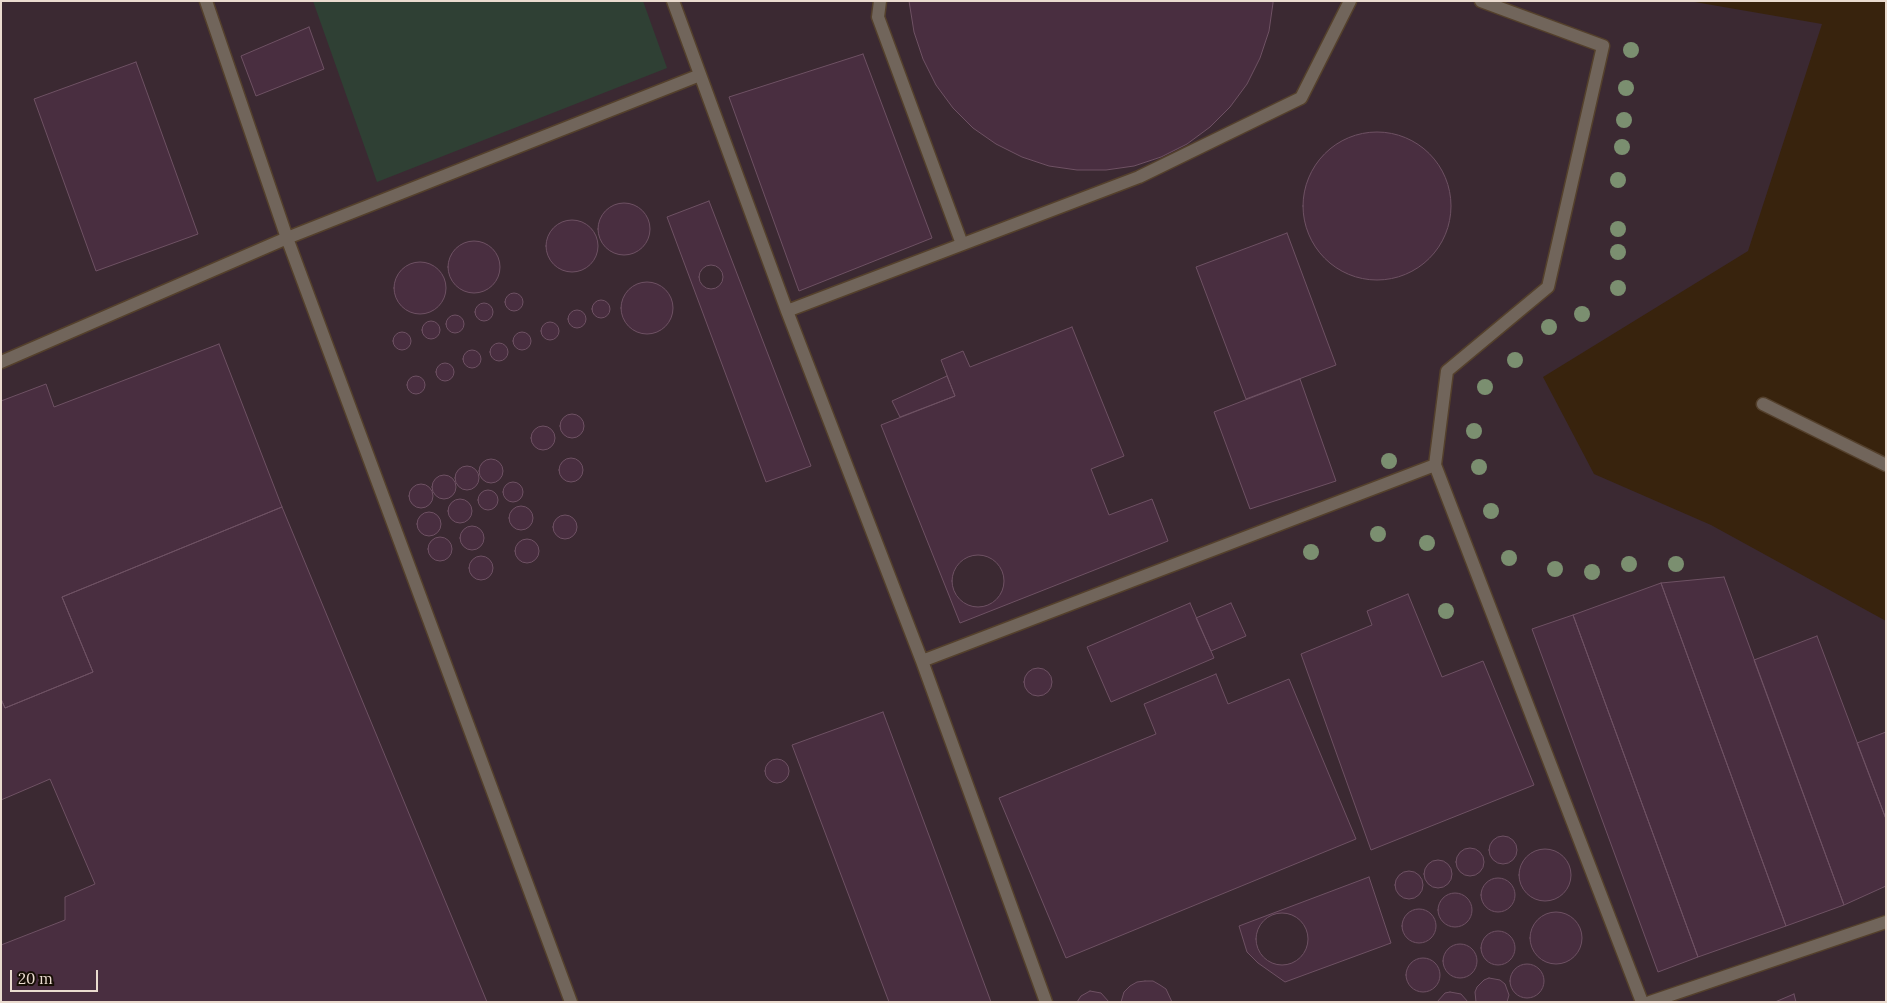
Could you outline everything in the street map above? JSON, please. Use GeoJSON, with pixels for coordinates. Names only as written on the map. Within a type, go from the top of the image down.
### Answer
{"type":"FeatureCollection","features":[{"type":"Feature","properties":{"kind":"lane"},"geometry":{"type":"LineString","coordinates":[[206,1],[287,238],[571,1002]]}},
{"type":"Feature","properties":{"kind":"lane"},"geometry":{"type":"LineString","coordinates":[[673,1],[788,311],[922,661],[1046,1002]]}},
{"type":"Feature","properties":{"kind":"lane"},"geometry":{"type":"LineString","coordinates":[[880,1],[878,18],[962,244]]}},
{"type":"Feature","properties":{"kind":"lane"},"geometry":{"type":"LineString","coordinates":[[788,311],[1139,177],[1300,98],[1350,1]]}},
{"type":"Feature","properties":{"kind":"lane"},"geometry":{"type":"LineString","coordinates":[[1481,1],[1603,46],[1548,288],[1447,371],[1435,465],[1642,1002]]}},
{"type":"Feature","properties":{"kind":"lane"},"geometry":{"type":"LineString","coordinates":[[1,362],[287,238],[700,75]]}},
{"type":"Feature","properties":{"kind":"lane"},"geometry":{"type":"LineString","coordinates":[[1763,404],[1886,465]]}},
{"type":"Feature","properties":{"kind":"lane"},"geometry":{"type":"LineString","coordinates":[[922,661],[1435,465]]}},
{"type":"Feature","properties":{"kind":"lane"},"geometry":{"type":"LineString","coordinates":[[1650,1002],[1886,922]]}},
{"type":"Feature","properties":{"kind":"shaded area"},"geometry":{"type":"Polygon","coordinates":[[[1,1],[1689,1],[1822,24],[1748,251],[1543,377],[1594,474],[1711,525],[1886,621],[1886,1002],[1,1002],[1,1]]]}},
{"type":"Feature","properties":{"kind":"green space"},"geometry":{"type":"Polygon","coordinates":[[[313,1],[643,1],[667,68],[377,182],[313,1]]]}},
{"type":"Feature","properties":{"kind":"building"},"geometry":{"type":"Polygon","coordinates":[[[909,1],[1273,1],[1273,3],[1269,31],[1260,58],[1247,84],[1230,107],[1210,127],[1187,144],[1161,157],[1134,166],[1106,170],[1077,170],[1049,166],[1022,157],[996,144],[973,128],[953,108],[936,85],[923,59],[914,32],[909,1]]]}},
{"type":"Feature","properties":{"kind":"building"},"geometry":{"type":"Polygon","coordinates":[[[309,27],[324,69],[256,96],[241,56],[309,27]]]}},
{"type":"Feature","properties":{"kind":"building"},"geometry":{"type":"Polygon","coordinates":[[[863,54],[932,238],[799,291],[729,97],[863,54]]]}},
{"type":"Feature","properties":{"kind":"building"},"geometry":{"type":"Polygon","coordinates":[[[136,62],[198,234],[96,271],[34,99],[136,62]]]}},
{"type":"Feature","properties":{"kind":"building"},"geometry":{"type":"Polygon","coordinates":[[[1377,132],[1392,133],[1405,137],[1430,153],[1446,178],[1450,191],[1450,221],[1446,234],[1430,259],[1405,275],[1392,279],[1377,280],[1362,279],[1349,275],[1324,259],[1308,234],[1304,221],[1303,206],[1304,191],[1308,178],[1324,153],[1349,137],[1362,133],[1377,132]]]}},
{"type":"Feature","properties":{"kind":"building"},"geometry":{"type":"Polygon","coordinates":[[[709,201],[811,466],[766,482],[667,217],[709,201]]]}},
{"type":"Feature","properties":{"kind":"building"},"geometry":{"type":"Polygon","coordinates":[[[624,203],[634,205],[642,211],[648,219],[650,229],[648,239],[642,247],[634,253],[624,255],[614,253],[606,247],[600,239],[598,229],[600,219],[606,211],[614,205],[624,203]]]}},
{"type":"Feature","properties":{"kind":"building"},"geometry":{"type":"Polygon","coordinates":[[[572,220],[582,222],[590,228],[596,236],[598,246],[596,256],[590,264],[582,270],[572,272],[562,270],[554,264],[548,256],[546,246],[548,236],[554,228],[562,222],[572,220]]]}},
{"type":"Feature","properties":{"kind":"building"},"geometry":{"type":"Polygon","coordinates":[[[1287,233],[1336,365],[1246,399],[1196,267],[1287,233]]]}},
{"type":"Feature","properties":{"kind":"building"},"geometry":{"type":"Polygon","coordinates":[[[474,241],[484,243],[492,249],[498,257],[500,267],[498,277],[492,285],[484,291],[474,293],[464,291],[456,285],[450,277],[448,267],[450,257],[456,249],[464,243],[474,241]]]}},
{"type":"Feature","properties":{"kind":"building"},"geometry":{"type":"Polygon","coordinates":[[[420,262],[430,264],[438,270],[444,278],[446,288],[444,298],[438,306],[430,312],[420,314],[410,312],[402,306],[396,298],[394,288],[396,278],[402,270],[410,264],[420,262]]]}},
{"type":"Feature","properties":{"kind":"building"},"geometry":{"type":"Polygon","coordinates":[[[711,265],[720,268],[723,277],[720,286],[711,289],[702,286],[699,277],[702,268],[711,265]]]}},
{"type":"Feature","properties":{"kind":"building"},"geometry":{"type":"Polygon","coordinates":[[[647,282],[657,284],[665,290],[671,298],[673,308],[671,318],[665,326],[657,332],[647,334],[637,332],[629,326],[623,318],[621,308],[623,298],[629,290],[637,284],[647,282]]]}},
{"type":"Feature","properties":{"kind":"building"},"geometry":{"type":"Polygon","coordinates":[[[510,293],[518,293],[523,298],[521,309],[510,311],[505,306],[505,298],[510,293]]]}},
{"type":"Feature","properties":{"kind":"building"},"geometry":{"type":"Polygon","coordinates":[[[597,300],[605,300],[610,305],[608,316],[597,318],[592,313],[592,305],[597,300]]]}},
{"type":"Feature","properties":{"kind":"building"},"geometry":{"type":"Polygon","coordinates":[[[480,303],[488,303],[493,308],[491,319],[480,321],[475,316],[475,308],[480,303]]]}},
{"type":"Feature","properties":{"kind":"building"},"geometry":{"type":"Polygon","coordinates":[[[573,310],[581,310],[586,315],[584,326],[573,328],[568,323],[568,315],[573,310]]]}},
{"type":"Feature","properties":{"kind":"building"},"geometry":{"type":"Polygon","coordinates":[[[451,315],[459,315],[464,320],[462,331],[451,333],[446,328],[446,320],[451,315]]]}},
{"type":"Feature","properties":{"kind":"building"},"geometry":{"type":"Polygon","coordinates":[[[427,321],[435,321],[440,326],[438,337],[427,339],[422,334],[422,326],[427,321]]]}},
{"type":"Feature","properties":{"kind":"building"},"geometry":{"type":"Polygon","coordinates":[[[546,322],[554,322],[559,327],[557,338],[546,340],[541,335],[541,327],[546,322]]]}},
{"type":"Feature","properties":{"kind":"building"},"geometry":{"type":"Polygon","coordinates":[[[1072,327],[1124,456],[1091,469],[1109,515],[1152,499],[1168,541],[960,623],[881,425],[955,396],[941,360],[963,351],[970,367],[1072,327]]]}},
{"type":"Feature","properties":{"kind":"building"},"geometry":{"type":"Polygon","coordinates":[[[398,332],[406,332],[411,337],[409,348],[398,350],[393,345],[393,337],[398,332]]]}},
{"type":"Feature","properties":{"kind":"building"},"geometry":{"type":"Polygon","coordinates":[[[518,332],[526,332],[531,337],[529,348],[518,350],[513,345],[513,337],[518,332]]]}},
{"type":"Feature","properties":{"kind":"building"},"geometry":{"type":"Polygon","coordinates":[[[495,343],[503,343],[508,348],[506,359],[495,361],[490,356],[490,348],[495,343]]]}},
{"type":"Feature","properties":{"kind":"building"},"geometry":{"type":"Polygon","coordinates":[[[219,344],[282,507],[62,597],[93,672],[5,708],[1,699],[1,401],[46,384],[54,407],[219,344]]]}},
{"type":"Feature","properties":{"kind":"building"},"geometry":{"type":"Polygon","coordinates":[[[468,350],[476,350],[481,355],[479,366],[468,368],[463,363],[463,355],[468,350]]]}},
{"type":"Feature","properties":{"kind":"building"},"geometry":{"type":"Polygon","coordinates":[[[441,363],[449,363],[454,368],[452,379],[441,381],[436,376],[436,368],[441,363]]]}},
{"type":"Feature","properties":{"kind":"building"},"geometry":{"type":"Polygon","coordinates":[[[412,376],[420,376],[425,381],[423,392],[412,394],[407,389],[407,381],[412,376]]]}},
{"type":"Feature","properties":{"kind":"building"},"geometry":{"type":"Polygon","coordinates":[[[947,376],[955,396],[900,417],[892,401],[947,376]]]}},
{"type":"Feature","properties":{"kind":"building"},"geometry":{"type":"Polygon","coordinates":[[[1300,379],[1336,481],[1250,509],[1214,412],[1300,379]]]}},
{"type":"Feature","properties":{"kind":"building"},"geometry":{"type":"Polygon","coordinates":[[[572,414],[577,415],[583,421],[583,431],[577,437],[572,438],[567,437],[561,431],[560,426],[561,421],[567,415],[572,414]]]}},
{"type":"Feature","properties":{"kind":"building"},"geometry":{"type":"Polygon","coordinates":[[[543,426],[548,427],[554,433],[554,443],[548,449],[543,450],[538,449],[532,443],[531,438],[532,433],[538,427],[543,426]]]}},
{"type":"Feature","properties":{"kind":"building"},"geometry":{"type":"Polygon","coordinates":[[[571,458],[576,459],[582,465],[582,475],[576,481],[571,482],[566,481],[560,475],[559,470],[560,465],[566,459],[571,458]]]}},
{"type":"Feature","properties":{"kind":"building"},"geometry":{"type":"Polygon","coordinates":[[[491,459],[496,460],[502,466],[502,476],[496,482],[491,483],[486,482],[480,476],[479,471],[480,466],[486,460],[491,459]]]}},
{"type":"Feature","properties":{"kind":"building"},"geometry":{"type":"Polygon","coordinates":[[[467,466],[472,467],[478,473],[478,483],[472,489],[467,490],[462,489],[456,483],[455,478],[456,473],[462,467],[467,466]]]}},
{"type":"Feature","properties":{"kind":"building"},"geometry":{"type":"Polygon","coordinates":[[[444,475],[449,476],[455,482],[455,492],[449,498],[444,499],[439,498],[433,492],[432,487],[433,482],[439,476],[444,475]]]}},
{"type":"Feature","properties":{"kind":"building"},"geometry":{"type":"Polygon","coordinates":[[[513,482],[520,485],[523,492],[520,499],[513,502],[506,499],[503,492],[506,485],[513,482]]]}},
{"type":"Feature","properties":{"kind":"building"},"geometry":{"type":"Polygon","coordinates":[[[421,484],[426,485],[432,491],[432,501],[426,507],[421,508],[416,507],[410,501],[409,496],[410,491],[416,485],[421,484]]]}},
{"type":"Feature","properties":{"kind":"building"},"geometry":{"type":"Polygon","coordinates":[[[488,490],[495,493],[498,500],[495,507],[488,510],[481,507],[478,500],[481,493],[488,490]]]}},
{"type":"Feature","properties":{"kind":"building"},"geometry":{"type":"Polygon","coordinates":[[[460,499],[465,500],[471,506],[471,516],[465,522],[460,523],[455,522],[449,516],[448,511],[449,506],[455,500],[460,499]]]}},
{"type":"Feature","properties":{"kind":"building"},"geometry":{"type":"Polygon","coordinates":[[[521,506],[526,507],[532,513],[532,523],[526,529],[521,530],[516,529],[510,523],[509,518],[510,513],[516,507],[521,506]]]}},
{"type":"Feature","properties":{"kind":"building"},"geometry":{"type":"Polygon","coordinates":[[[282,507],[487,1002],[1,1002],[1,945],[65,920],[65,897],[95,884],[50,779],[1,800],[1,699],[5,708],[93,672],[62,597],[282,507]]]}},
{"type":"Feature","properties":{"kind":"building"},"geometry":{"type":"Polygon","coordinates":[[[429,512],[434,513],[440,519],[440,529],[434,535],[429,536],[424,535],[418,529],[417,524],[418,519],[424,513],[429,512]]]}},
{"type":"Feature","properties":{"kind":"building"},"geometry":{"type":"Polygon","coordinates":[[[565,515],[570,516],[576,522],[576,532],[570,538],[565,539],[560,538],[554,532],[553,527],[554,522],[560,516],[565,515]]]}},
{"type":"Feature","properties":{"kind":"building"},"geometry":{"type":"Polygon","coordinates":[[[472,526],[477,527],[483,533],[483,543],[477,549],[472,550],[467,549],[461,543],[460,538],[461,533],[467,527],[472,526]]]}},
{"type":"Feature","properties":{"kind":"building"},"geometry":{"type":"Polygon","coordinates":[[[440,537],[445,538],[451,544],[451,554],[445,560],[440,561],[435,560],[429,554],[428,549],[429,544],[435,538],[440,537]]]}},
{"type":"Feature","properties":{"kind":"building"},"geometry":{"type":"Polygon","coordinates":[[[527,539],[532,540],[538,546],[538,556],[532,562],[527,563],[522,562],[516,556],[515,551],[516,546],[522,540],[527,539]]]}},
{"type":"Feature","properties":{"kind":"building"},"geometry":{"type":"Polygon","coordinates":[[[978,555],[988,557],[996,563],[1002,571],[1004,581],[1002,591],[996,599],[988,605],[978,607],[968,605],[960,599],[954,591],[952,581],[954,571],[960,563],[968,557],[978,555]]]}},
{"type":"Feature","properties":{"kind":"building"},"geometry":{"type":"Polygon","coordinates":[[[481,556],[486,557],[492,563],[492,573],[486,579],[481,580],[476,579],[470,573],[469,568],[470,563],[476,557],[481,556]]]}},
{"type":"Feature","properties":{"kind":"building"},"geometry":{"type":"Polygon","coordinates":[[[1724,577],[1844,905],[1786,926],[1661,583],[1724,577]]]}},
{"type":"Feature","properties":{"kind":"building"},"geometry":{"type":"Polygon","coordinates":[[[1661,583],[1786,926],[1698,957],[1573,615],[1661,583]]]}},
{"type":"Feature","properties":{"kind":"building"},"geometry":{"type":"Polygon","coordinates":[[[1408,594],[1442,677],[1483,661],[1534,785],[1371,850],[1301,654],[1372,625],[1367,611],[1408,594]]]}},
{"type":"Feature","properties":{"kind":"building"},"geometry":{"type":"Polygon","coordinates":[[[1190,603],[1214,658],[1111,702],[1087,647],[1190,603]]]}},
{"type":"Feature","properties":{"kind":"building"},"geometry":{"type":"Polygon","coordinates":[[[1231,603],[1246,636],[1211,651],[1196,618],[1231,603]]]}},
{"type":"Feature","properties":{"kind":"building"},"geometry":{"type":"Polygon","coordinates":[[[1573,615],[1698,957],[1658,972],[1532,629],[1573,615]]]}},
{"type":"Feature","properties":{"kind":"building"},"geometry":{"type":"Polygon","coordinates":[[[1817,636],[1886,819],[1886,886],[1844,905],[1754,660],[1817,636]]]}},
{"type":"Feature","properties":{"kind":"building"},"geometry":{"type":"Polygon","coordinates":[[[1038,668],[1048,672],[1052,682],[1048,692],[1038,696],[1028,692],[1024,682],[1028,672],[1038,668]]]}},
{"type":"Feature","properties":{"kind":"building"},"geometry":{"type":"Polygon","coordinates":[[[1216,674],[1228,704],[1289,679],[1356,839],[1066,958],[999,798],[1156,734],[1144,704],[1216,674]]]}},
{"type":"Feature","properties":{"kind":"building"},"geometry":{"type":"Polygon","coordinates":[[[883,712],[991,1002],[889,1002],[792,745],[883,712]]]}},
{"type":"Feature","properties":{"kind":"building"},"geometry":{"type":"Polygon","coordinates":[[[1886,732],[1886,819],[1857,743],[1886,732]]]}},
{"type":"Feature","properties":{"kind":"building"},"geometry":{"type":"Polygon","coordinates":[[[777,759],[782,760],[788,766],[788,776],[782,782],[777,783],[772,782],[766,776],[765,771],[766,766],[772,760],[777,759]]]}},
{"type":"Feature","properties":{"kind":"building"},"geometry":{"type":"Polygon","coordinates":[[[1503,836],[1513,840],[1517,850],[1513,860],[1503,864],[1493,860],[1489,850],[1493,840],[1503,836]]]}},
{"type":"Feature","properties":{"kind":"building"},"geometry":{"type":"Polygon","coordinates":[[[1470,848],[1480,852],[1484,862],[1480,872],[1470,876],[1460,872],[1456,862],[1460,852],[1470,848]]]}},
{"type":"Feature","properties":{"kind":"building"},"geometry":{"type":"Polygon","coordinates":[[[1545,849],[1555,851],[1563,857],[1569,865],[1571,875],[1569,885],[1563,893],[1555,899],[1545,901],[1535,899],[1527,893],[1521,885],[1519,875],[1521,865],[1527,857],[1535,851],[1545,849]]]}},
{"type":"Feature","properties":{"kind":"building"},"geometry":{"type":"Polygon","coordinates":[[[1438,860],[1448,864],[1452,874],[1448,884],[1438,888],[1428,884],[1424,874],[1428,864],[1438,860]]]}},
{"type":"Feature","properties":{"kind":"building"},"geometry":{"type":"Polygon","coordinates":[[[1409,871],[1419,875],[1423,885],[1419,895],[1409,899],[1399,895],[1395,885],[1399,875],[1409,871]]]}},
{"type":"Feature","properties":{"kind":"building"},"geometry":{"type":"Polygon","coordinates":[[[1369,877],[1391,943],[1285,982],[1258,963],[1247,952],[1239,926],[1369,877]]]}},
{"type":"Feature","properties":{"kind":"building"},"geometry":{"type":"Polygon","coordinates":[[[1498,878],[1510,883],[1515,895],[1510,907],[1498,912],[1486,907],[1481,895],[1486,883],[1498,878]]]}},
{"type":"Feature","properties":{"kind":"building"},"geometry":{"type":"Polygon","coordinates":[[[1455,893],[1467,898],[1472,910],[1467,922],[1455,927],[1443,922],[1438,910],[1443,898],[1455,893]]]}},
{"type":"Feature","properties":{"kind":"building"},"geometry":{"type":"Polygon","coordinates":[[[1419,909],[1431,914],[1436,926],[1431,938],[1419,943],[1407,938],[1402,926],[1407,914],[1419,909]]]}},
{"type":"Feature","properties":{"kind":"building"},"geometry":{"type":"Polygon","coordinates":[[[1556,912],[1566,914],[1574,920],[1580,928],[1582,938],[1580,948],[1574,956],[1566,962],[1556,964],[1546,962],[1538,956],[1532,948],[1530,938],[1532,928],[1538,920],[1546,914],[1556,912]]]}},
{"type":"Feature","properties":{"kind":"building"},"geometry":{"type":"Polygon","coordinates":[[[1282,913],[1292,915],[1300,921],[1306,929],[1308,939],[1306,949],[1300,957],[1292,963],[1282,965],[1272,963],[1264,957],[1258,949],[1256,939],[1258,929],[1264,921],[1272,915],[1282,913]]]}},
{"type":"Feature","properties":{"kind":"building"},"geometry":{"type":"Polygon","coordinates":[[[1498,931],[1510,936],[1515,948],[1510,960],[1498,965],[1486,960],[1481,948],[1486,936],[1498,931]]]}},
{"type":"Feature","properties":{"kind":"building"},"geometry":{"type":"Polygon","coordinates":[[[1460,944],[1472,949],[1477,961],[1472,973],[1460,978],[1448,973],[1443,961],[1448,949],[1460,944]]]}},
{"type":"Feature","properties":{"kind":"building"},"geometry":{"type":"Polygon","coordinates":[[[1423,958],[1435,963],[1440,975],[1435,987],[1423,992],[1411,987],[1406,975],[1411,963],[1423,958]]]}},
{"type":"Feature","properties":{"kind":"building"},"geometry":{"type":"Polygon","coordinates":[[[1527,964],[1539,969],[1544,981],[1539,993],[1527,998],[1515,993],[1510,981],[1515,969],[1527,964]]]}},
{"type":"Feature","properties":{"kind":"building"},"geometry":{"type":"Polygon","coordinates":[[[1489,978],[1500,980],[1505,984],[1509,995],[1507,1002],[1476,1002],[1475,992],[1477,987],[1489,978]]]}},
{"type":"Feature","properties":{"kind":"building"},"geometry":{"type":"Polygon","coordinates":[[[1153,981],[1166,989],[1172,1002],[1121,1002],[1124,992],[1130,986],[1137,982],[1153,981]]]}},
{"type":"Feature","properties":{"kind":"building"},"geometry":{"type":"Polygon","coordinates":[[[1090,991],[1101,993],[1109,1002],[1077,1002],[1081,996],[1090,991]]]}},
{"type":"Feature","properties":{"kind":"building"},"geometry":{"type":"Polygon","coordinates":[[[1445,993],[1461,994],[1468,1002],[1437,1002],[1445,993]]]}},
{"type":"Feature","properties":{"kind":"building"},"geometry":{"type":"Polygon","coordinates":[[[1794,994],[1796,1002],[1775,1002],[1794,994]]]}}]}
